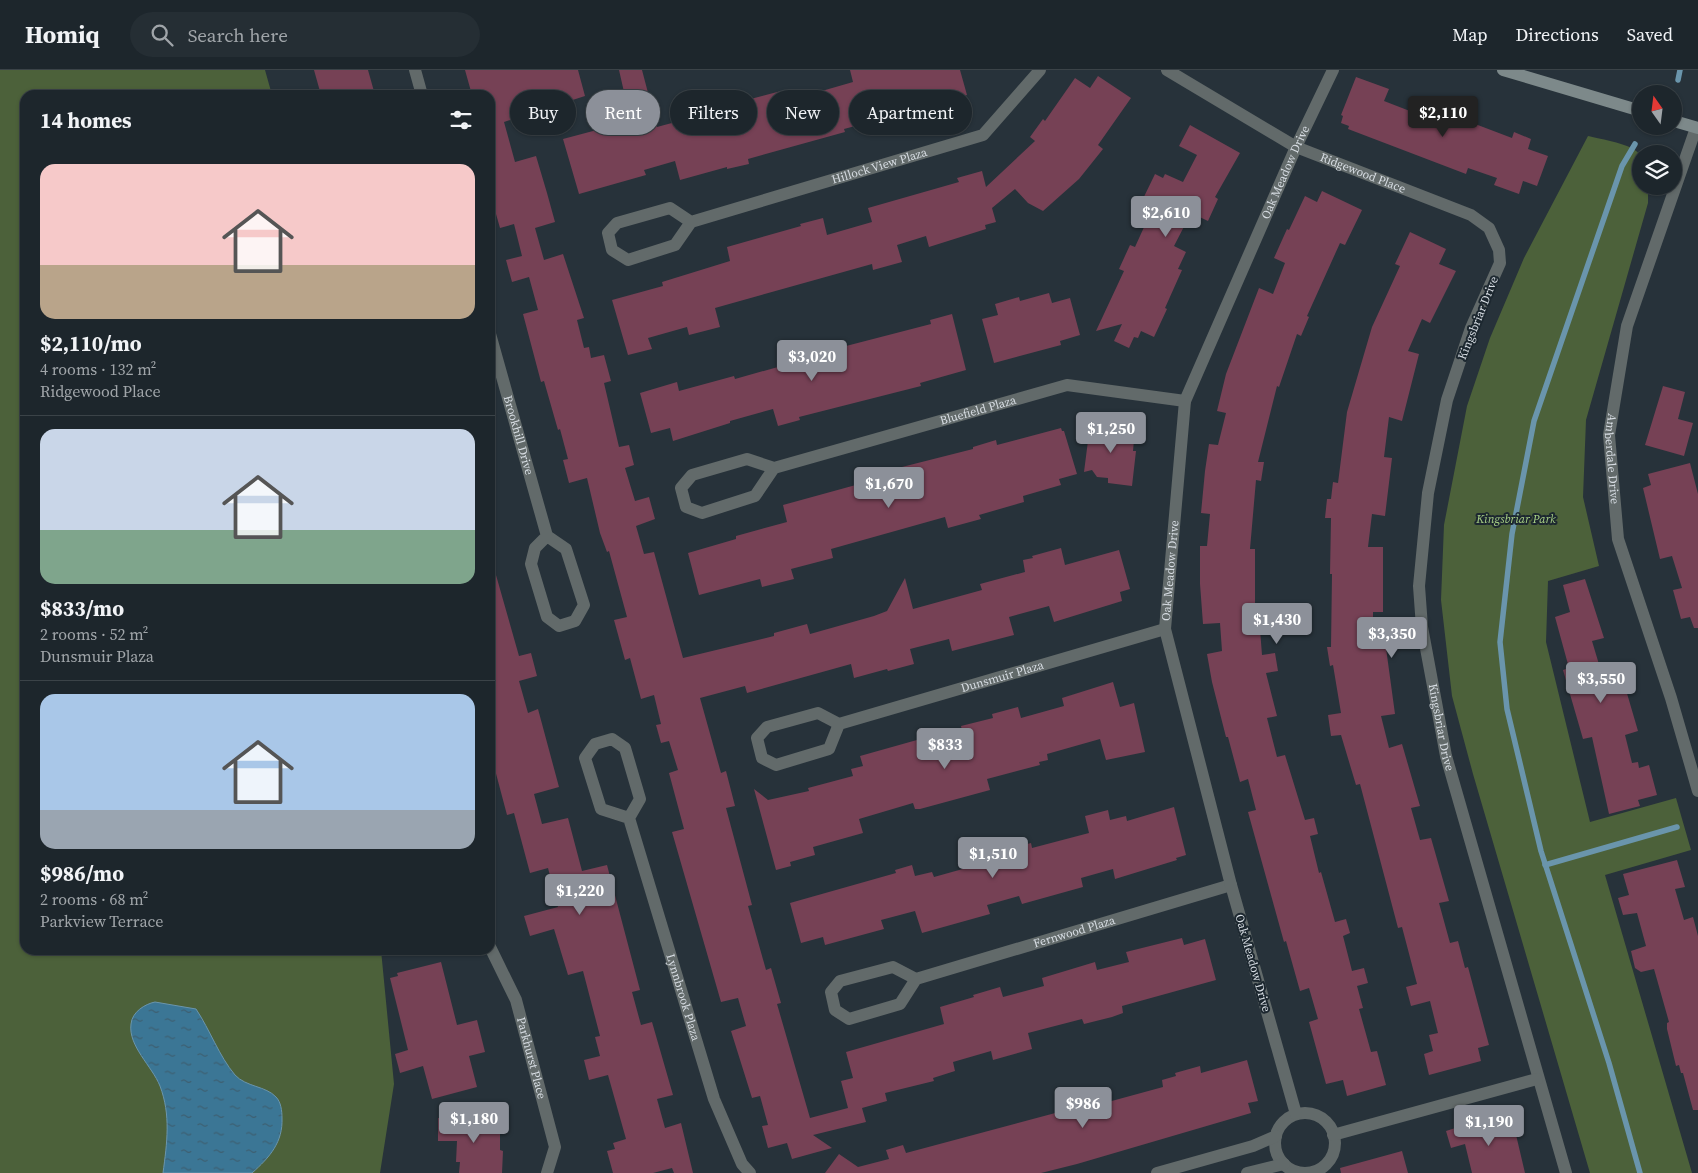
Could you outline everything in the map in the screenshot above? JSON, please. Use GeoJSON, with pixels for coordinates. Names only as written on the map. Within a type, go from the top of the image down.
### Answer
{"type":"FeatureCollection","features":[{"type":"Feature","properties":{"kind":"main road"},"geometry":{"type":"LineString","coordinates":[[1503,70],[1632,108]]}},
{"type":"Feature","properties":{"kind":"main road"},"geometry":{"type":"LineString","coordinates":[[1682,123],[1697,128]]}},
{"type":"Feature","properties":{"kind":"street"},"geometry":{"type":"LineString","coordinates":[[415,70],[421,90]]}},
{"type":"Feature","properties":{"kind":"street","name":"Hillock View Plaza"},"geometry":{"type":"LineString","coordinates":[[691,222],[983,136],[1040,70]]}},
{"type":"Feature","properties":{"kind":"street","name":"Ridgewood Place"},"geometry":{"type":"LineString","coordinates":[[1167,70],[1296,147],[1472,215],[1489,228],[1499,250]]}},
{"type":"Feature","properties":{"kind":"street","name":"Oak Meadow Drive"},"geometry":{"type":"LineString","coordinates":[[1296,1114],[1231,885],[1164,629],[1186,401],[1296,147],[1333,70]]}},
{"type":"Feature","properties":{"kind":"street","name":"Amberdale Drive"},"geometry":{"type":"LineString","coordinates":[[1697,128],[1627,326],[1609,435],[1618,539],[1671,698],[1698,791]]}},
{"type":"Feature","properties":{"kind":"street"},"geometry":{"type":"LineString","coordinates":[[670,208],[691,222],[675,245],[628,260],[612,250],[608,233],[616,223],[670,208]]}},
{"type":"Feature","properties":{"kind":"street","name":"Kingsbriar Drive"},"geometry":{"type":"LineString","coordinates":[[1499,250],[1500,263],[1470,328],[1447,400],[1428,493],[1420,586],[1422,628],[1446,756],[1566,1173]]}},
{"type":"Feature","properties":{"kind":"street","name":"Brookhill Drive"},"geometry":{"type":"LineString","coordinates":[[495,352],[547,536]]}},
{"type":"Feature","properties":{"kind":"street","name":"Bluefield Plaza"},"geometry":{"type":"LineString","coordinates":[[774,468],[1067,385],[1186,401]]}},
{"type":"Feature","properties":{"kind":"street"},"geometry":{"type":"LineString","coordinates":[[747,459],[774,468],[755,496],[702,513],[686,507],[681,488],[692,475],[747,459]]}},
{"type":"Feature","properties":{"kind":"street"},"geometry":{"type":"LineString","coordinates":[[547,536],[566,549],[584,605],[575,621],[559,626],[547,616],[531,564],[535,548],[547,536]]}},
{"type":"Feature","properties":{"kind":"street","name":"Dunsmuir Plaza"},"geometry":{"type":"LineString","coordinates":[[839,724],[1164,629]]}},
{"type":"Feature","properties":{"kind":"street"},"geometry":{"type":"LineString","coordinates":[[818,713],[839,724],[829,749],[776,765],[762,758],[757,738],[768,727],[818,713]]}},
{"type":"Feature","properties":{"kind":"street"},"geometry":{"type":"LineString","coordinates":[[612,739],[625,748],[640,799],[629,818],[601,809],[585,758],[595,744],[612,739]]}},
{"type":"Feature","properties":{"kind":"street","name":"Lynnbrook Plaza"},"geometry":{"type":"LineString","coordinates":[[629,818],[714,1099],[742,1164],[750,1173]]}},
{"type":"Feature","properties":{"kind":"street","name":"Fernwood Plaza"},"geometry":{"type":"LineString","coordinates":[[916,979],[1231,885]]}},
{"type":"Feature","properties":{"kind":"street","name":"Parkhurst Place"},"geometry":{"type":"LineString","coordinates":[[494,955],[516,1000],[555,1147],[547,1173]]}},
{"type":"Feature","properties":{"kind":"street"},"geometry":{"type":"LineString","coordinates":[[893,967],[916,979],[900,1004],[849,1019],[835,1010],[831,992],[840,981],[893,967]]}},
{"type":"Feature","properties":{"kind":"street"},"geometry":{"type":"LineString","coordinates":[[1333,1134],[1538,1079]]}},
{"type":"Feature","properties":{"kind":"street"},"geometry":{"type":"LineString","coordinates":[[1307,1113],[1318,1116],[1327,1124],[1333,1134],[1334,1145],[1331,1156],[1323,1165],[1312,1172],[1296,1171],[1284,1164],[1278,1157],[1275,1145],[1276,1136],[1281,1124],[1296,1114],[1307,1113]]}},
{"type":"Feature","properties":{"kind":"street"},"geometry":{"type":"LineString","coordinates":[[1157,1173],[1253,1146],[1276,1136]]}},
{"type":"Feature","properties":{"kind":"street"},"geometry":{"type":"LineString","coordinates":[[1247,1173],[1284,1164]]}},
{"type":"Feature","properties":{"kind":"green space"},"geometry":{"type":"Polygon","coordinates":[[[0,70],[265,70],[271,90],[20,90],[20,955],[381,955],[394,1084],[380,1173],[0,1173],[0,70]]]}},
{"type":"Feature","properties":{"kind":"green space","name":"Kingsbriar Park"},"geometry":{"type":"Polygon","coordinates":[[[1588,136],[1608,140],[1632,148],[1632,195],[1648,195],[1648,203],[1586,420],[1583,497],[1599,566],[1548,581],[1546,642],[1590,822],[1676,798],[1691,850],[1605,875],[1692,1173],[1590,1173],[1473,774],[1452,696],[1441,600],[1444,525],[1467,406],[1490,338],[1524,258],[1588,136]]]}},
{"type":"Feature","properties":{"kind":"water"},"geometry":{"type":"Polygon","coordinates":[[[155,1002],[196,1009],[224,1060],[235,1075],[245,1082],[272,1093],[279,1101],[282,1112],[282,1127],[278,1142],[270,1155],[252,1173],[163,1173],[166,1151],[166,1108],[160,1086],[137,1048],[131,1032],[132,1020],[136,1012],[155,1002]]]}},
{"type":"Feature","properties":{"kind":"building"},"geometry":{"type":"Polygon","coordinates":[[[314,70],[368,70],[374,90],[320,90],[314,70]]]}},
{"type":"Feature","properties":{"kind":"building"},"geometry":{"type":"Polygon","coordinates":[[[465,70],[578,70],[585,96],[576,99],[576,90],[510,90],[510,120],[504,122],[515,162],[536,156],[547,193],[555,222],[535,228],[544,260],[563,254],[584,318],[577,320],[584,348],[589,347],[591,358],[604,355],[611,381],[604,383],[619,447],[629,445],[634,465],[625,468],[635,501],[649,497],[655,519],[636,526],[644,554],[654,552],[683,658],[774,636],[774,633],[807,624],[810,634],[874,616],[887,611],[905,578],[913,609],[982,590],[980,584],[1025,572],[1023,560],[1033,558],[1032,556],[1061,548],[1065,565],[1119,550],[1130,589],[1120,592],[1122,601],[1054,622],[1049,606],[1009,617],[1014,635],[952,651],[949,639],[910,649],[914,664],[888,671],[887,669],[854,678],[851,664],[747,693],[745,686],[700,698],[721,773],[726,771],[735,806],[726,808],[752,905],[748,906],[766,970],[771,968],[781,1003],[777,1004],[810,1118],[848,1108],[841,1081],[853,1078],[846,1052],[944,1024],[940,1007],[974,997],[973,995],[1000,987],[1003,997],[1044,986],[1042,978],[1095,962],[1097,970],[1129,962],[1126,952],[1182,938],[1184,945],[1205,939],[1216,980],[1122,1006],[1123,1013],[1112,1017],[1084,1024],[1082,1019],[1028,1033],[1032,1049],[993,1060],[991,1051],[953,1062],[955,1071],[933,1078],[934,1081],[885,1093],[887,1101],[862,1108],[866,1122],[813,1135],[832,1148],[792,1159],[787,1143],[768,1148],[762,1126],[768,1125],[760,1096],[752,1098],[731,1031],[746,1026],[738,998],[721,1002],[672,832],[684,829],[669,773],[678,770],[669,741],[661,743],[656,725],[661,724],[654,695],[641,699],[630,658],[625,660],[614,620],[627,617],[609,551],[607,552],[600,533],[587,478],[569,483],[563,460],[568,459],[560,429],[558,430],[544,381],[541,382],[523,314],[538,310],[529,277],[512,282],[506,260],[522,256],[514,224],[500,228],[495,210],[495,90],[471,90],[465,70]]]}},
{"type":"Feature","properties":{"kind":"building"},"geometry":{"type":"Polygon","coordinates":[[[619,70],[642,70],[647,90],[624,90],[619,70]]]}},
{"type":"Feature","properties":{"kind":"building"},"geometry":{"type":"Polygon","coordinates":[[[850,70],[960,70],[966,90],[849,90],[849,128],[844,129],[845,132],[839,134],[839,90],[825,90],[853,82],[850,70]]]}},
{"type":"Feature","properties":{"kind":"building"},"geometry":{"type":"Polygon","coordinates":[[[1098,76],[1131,98],[1098,145],[1103,149],[1079,179],[1043,211],[1028,203],[1015,189],[992,208],[996,222],[985,225],[986,229],[929,247],[926,236],[897,245],[902,262],[873,270],[872,264],[715,308],[720,327],[689,335],[687,327],[648,338],[652,349],[628,355],[612,300],[663,286],[662,282],[730,261],[727,247],[801,226],[800,224],[823,218],[827,235],[872,222],[868,208],[959,182],[957,178],[982,171],[986,187],[1035,141],[1030,137],[1043,119],[1045,121],[1075,78],[1090,88],[1098,76]]]}},
{"type":"Feature","properties":{"kind":"building"},"geometry":{"type":"Polygon","coordinates":[[[1356,77],[1389,89],[1384,101],[1415,113],[1419,103],[1461,121],[1462,119],[1512,138],[1514,132],[1531,139],[1528,149],[1548,156],[1537,186],[1523,181],[1519,194],[1494,185],[1497,178],[1468,168],[1466,174],[1348,129],[1349,126],[1341,123],[1343,116],[1341,115],[1356,77]]]}},
{"type":"Feature","properties":{"kind":"building"},"geometry":{"type":"Polygon","coordinates":[[[767,95],[767,135],[834,135],[748,159],[749,164],[727,169],[727,167],[680,180],[675,161],[644,170],[646,175],[579,194],[563,139],[586,133],[586,135],[660,135],[660,126],[670,123],[670,135],[757,135],[757,97],[767,95]]]}},
{"type":"Feature","properties":{"kind":"building"},"geometry":{"type":"Polygon","coordinates":[[[1190,125],[1240,153],[1215,197],[1218,199],[1208,221],[1191,213],[1174,246],[1186,252],[1178,269],[1182,270],[1154,337],[1141,331],[1138,338],[1134,337],[1129,348],[1114,341],[1122,324],[1096,331],[1124,271],[1119,269],[1130,245],[1135,247],[1150,214],[1146,213],[1148,209],[1140,205],[1155,174],[1163,178],[1165,174],[1183,182],[1197,155],[1179,146],[1190,125]]]}},
{"type":"Feature","properties":{"kind":"building"},"geometry":{"type":"Polygon","coordinates":[[[1322,191],[1362,210],[1345,245],[1340,243],[1307,316],[1309,317],[1301,336],[1297,334],[1279,387],[1277,386],[1258,462],[1264,462],[1261,481],[1256,480],[1250,549],[1255,549],[1255,603],[1258,603],[1262,655],[1275,653],[1278,671],[1266,673],[1277,716],[1267,718],[1277,757],[1285,755],[1305,820],[1314,818],[1318,834],[1310,836],[1319,873],[1321,872],[1335,922],[1346,919],[1350,933],[1343,936],[1352,971],[1364,968],[1368,983],[1357,986],[1363,1008],[1359,1009],[1371,1052],[1377,1051],[1386,1085],[1347,1096],[1343,1080],[1326,1084],[1309,1022],[1318,1019],[1309,988],[1300,991],[1286,941],[1284,942],[1248,812],[1256,810],[1248,779],[1240,782],[1212,682],[1207,654],[1222,651],[1220,623],[1203,624],[1200,584],[1200,546],[1207,546],[1210,514],[1201,513],[1205,471],[1209,444],[1218,445],[1226,413],[1217,411],[1226,374],[1259,288],[1273,294],[1285,263],[1274,258],[1287,229],[1289,230],[1305,196],[1317,202],[1322,191]]]}},
{"type":"Feature","properties":{"kind":"building"},"geometry":{"type":"Polygon","coordinates":[[[1410,232],[1446,249],[1439,264],[1456,271],[1430,323],[1422,319],[1408,351],[1419,354],[1402,421],[1389,417],[1384,457],[1392,458],[1385,516],[1372,514],[1368,547],[1383,547],[1383,612],[1373,612],[1373,649],[1386,648],[1395,714],[1381,716],[1389,748],[1402,744],[1420,806],[1411,808],[1420,840],[1431,838],[1449,901],[1439,903],[1450,943],[1458,941],[1465,968],[1468,967],[1489,1045],[1478,1048],[1481,1061],[1429,1075],[1424,1054],[1433,1051],[1429,1035],[1438,1033],[1430,1001],[1411,1006],[1406,987],[1417,984],[1402,927],[1398,928],[1360,784],[1356,785],[1341,735],[1331,736],[1328,715],[1341,713],[1333,665],[1330,666],[1327,647],[1331,647],[1332,574],[1330,574],[1331,518],[1325,518],[1327,499],[1331,499],[1333,482],[1338,483],[1347,412],[1372,327],[1400,266],[1395,264],[1410,232]]]}},
{"type":"Feature","properties":{"kind":"building"},"geometry":{"type":"Polygon","coordinates":[[[1049,293],[1052,303],[1070,298],[1080,335],[1060,341],[1061,345],[994,363],[982,319],[998,315],[995,304],[1019,297],[1020,301],[1049,293]]]}},
{"type":"Feature","properties":{"kind":"building"},"geometry":{"type":"Polygon","coordinates":[[[952,314],[966,370],[920,383],[921,386],[799,417],[800,420],[778,426],[773,409],[730,421],[730,423],[673,441],[670,428],[651,433],[640,393],[677,382],[679,391],[734,376],[735,379],[792,363],[792,360],[931,324],[930,320],[952,314]]]}},
{"type":"Feature","properties":{"kind":"building"},"geometry":{"type":"Polygon","coordinates":[[[1663,386],[1685,392],[1678,419],[1693,423],[1684,456],[1645,445],[1663,386]]]}},
{"type":"Feature","properties":{"kind":"building"},"geometry":{"type":"Polygon","coordinates":[[[1090,425],[1135,429],[1133,451],[1136,451],[1132,486],[1108,483],[1108,478],[1097,477],[1092,470],[1084,472],[1090,425]]]}},
{"type":"Feature","properties":{"kind":"building"},"geometry":{"type":"Polygon","coordinates":[[[1061,428],[1064,431],[1077,474],[1059,479],[1061,485],[1023,496],[1024,502],[979,515],[981,519],[948,528],[945,517],[831,549],[833,558],[791,569],[794,579],[762,587],[760,579],[699,595],[688,553],[736,539],[736,536],[787,522],[783,505],[863,483],[865,488],[901,477],[898,468],[973,449],[973,447],[996,440],[997,445],[1061,428]]]}},
{"type":"Feature","properties":{"kind":"building"},"geometry":{"type":"Polygon","coordinates":[[[1690,463],[1698,494],[1698,628],[1694,628],[1690,617],[1681,619],[1673,590],[1682,588],[1672,556],[1660,559],[1643,488],[1651,485],[1648,474],[1690,463]]]}},
{"type":"Feature","properties":{"kind":"building"},"geometry":{"type":"Polygon","coordinates":[[[495,572],[519,656],[531,653],[537,676],[519,681],[528,713],[538,709],[559,787],[534,794],[542,824],[568,818],[582,871],[607,865],[640,990],[632,992],[641,1025],[652,1022],[673,1095],[657,1099],[665,1128],[681,1123],[693,1173],[674,1173],[672,1168],[653,1173],[613,1173],[607,1151],[615,1149],[613,1143],[626,1139],[608,1075],[589,1080],[584,1060],[600,1056],[595,1037],[600,1036],[583,971],[568,975],[554,929],[530,936],[524,916],[558,907],[548,868],[530,873],[514,813],[507,815],[495,770],[495,572]]]}},
{"type":"Feature","properties":{"kind":"building"},"geometry":{"type":"Polygon","coordinates":[[[1585,579],[1604,638],[1592,641],[1601,671],[1619,666],[1638,731],[1625,735],[1632,763],[1638,762],[1639,768],[1649,765],[1657,795],[1638,800],[1640,806],[1609,814],[1592,737],[1583,739],[1563,670],[1569,668],[1555,617],[1570,612],[1563,585],[1585,579]]]}},
{"type":"Feature","properties":{"kind":"building"},"geometry":{"type":"Polygon","coordinates":[[[1113,682],[1120,707],[1134,703],[1145,752],[1106,760],[1100,739],[1047,754],[1048,760],[1039,762],[1040,765],[987,779],[990,790],[920,809],[915,809],[913,803],[859,819],[863,833],[813,847],[815,855],[790,862],[791,866],[776,870],[754,789],[768,800],[809,791],[808,788],[853,776],[851,769],[863,766],[860,756],[924,738],[928,753],[965,743],[961,726],[993,718],[992,714],[1018,707],[1021,718],[1064,706],[1062,698],[1113,682]]]}},
{"type":"Feature","properties":{"kind":"building"},"geometry":{"type":"Polygon","coordinates":[[[1174,807],[1186,855],[1176,858],[1177,860],[1115,879],[1113,869],[1081,878],[1083,887],[1022,904],[1019,896],[987,905],[990,914],[922,933],[915,911],[881,920],[884,929],[825,945],[823,937],[801,943],[790,903],[896,873],[895,870],[912,865],[915,876],[932,872],[934,877],[995,860],[993,853],[1031,843],[1032,848],[1089,833],[1085,816],[1108,810],[1110,820],[1126,816],[1127,821],[1174,807]]]}},
{"type":"Feature","properties":{"kind":"building"},"geometry":{"type":"Polygon","coordinates":[[[1677,860],[1685,887],[1675,889],[1684,920],[1693,917],[1698,936],[1698,1110],[1693,1110],[1683,1073],[1681,1073],[1679,1065],[1676,1066],[1667,1029],[1667,1023],[1669,1022],[1654,969],[1641,972],[1635,968],[1631,951],[1646,946],[1637,913],[1623,915],[1618,898],[1629,895],[1623,874],[1677,860]]]}},
{"type":"Feature","properties":{"kind":"building"},"geometry":{"type":"Polygon","coordinates":[[[441,962],[457,1025],[477,1020],[485,1052],[469,1056],[477,1087],[432,1099],[423,1066],[400,1073],[395,1054],[408,1050],[390,978],[398,976],[397,973],[441,962]]]}},
{"type":"Feature","properties":{"kind":"building"},"geometry":{"type":"Polygon","coordinates":[[[1247,1060],[1258,1101],[1248,1103],[1251,1113],[1077,1164],[1041,1173],[825,1173],[839,1154],[858,1167],[889,1159],[886,1150],[903,1145],[906,1153],[1059,1112],[1108,1100],[1108,1102],[1163,1087],[1162,1080],[1176,1076],[1175,1073],[1200,1066],[1201,1073],[1247,1060]]]}},
{"type":"Feature","properties":{"kind":"building"},"geometry":{"type":"Polygon","coordinates":[[[1493,1116],[1496,1127],[1513,1122],[1525,1173],[1472,1173],[1465,1144],[1451,1148],[1446,1131],[1493,1116]]]}},
{"type":"Feature","properties":{"kind":"building"},"geometry":{"type":"Polygon","coordinates":[[[438,1118],[500,1120],[500,1150],[503,1151],[502,1173],[459,1173],[460,1162],[456,1162],[457,1141],[438,1141],[438,1118]]]}},
{"type":"Feature","properties":{"kind":"building"},"geometry":{"type":"Polygon","coordinates":[[[1402,1151],[1408,1173],[1341,1173],[1340,1168],[1402,1151]]]}},
{"type":"Feature","properties":{"kind":"waterway"},"geometry":{"type":"LineString","coordinates":[[1678,80],[1680,70]]}},
{"type":"Feature","properties":{"kind":"waterway"},"geometry":{"type":"LineString","coordinates":[[1635,144],[1622,166],[1534,421],[1512,534],[1500,642],[1507,709],[1541,851],[1609,1063],[1640,1173]]}},
{"type":"Feature","properties":{"kind":"waterway"},"geometry":{"type":"LineString","coordinates":[[1545,865],[1677,827]]}}]}
